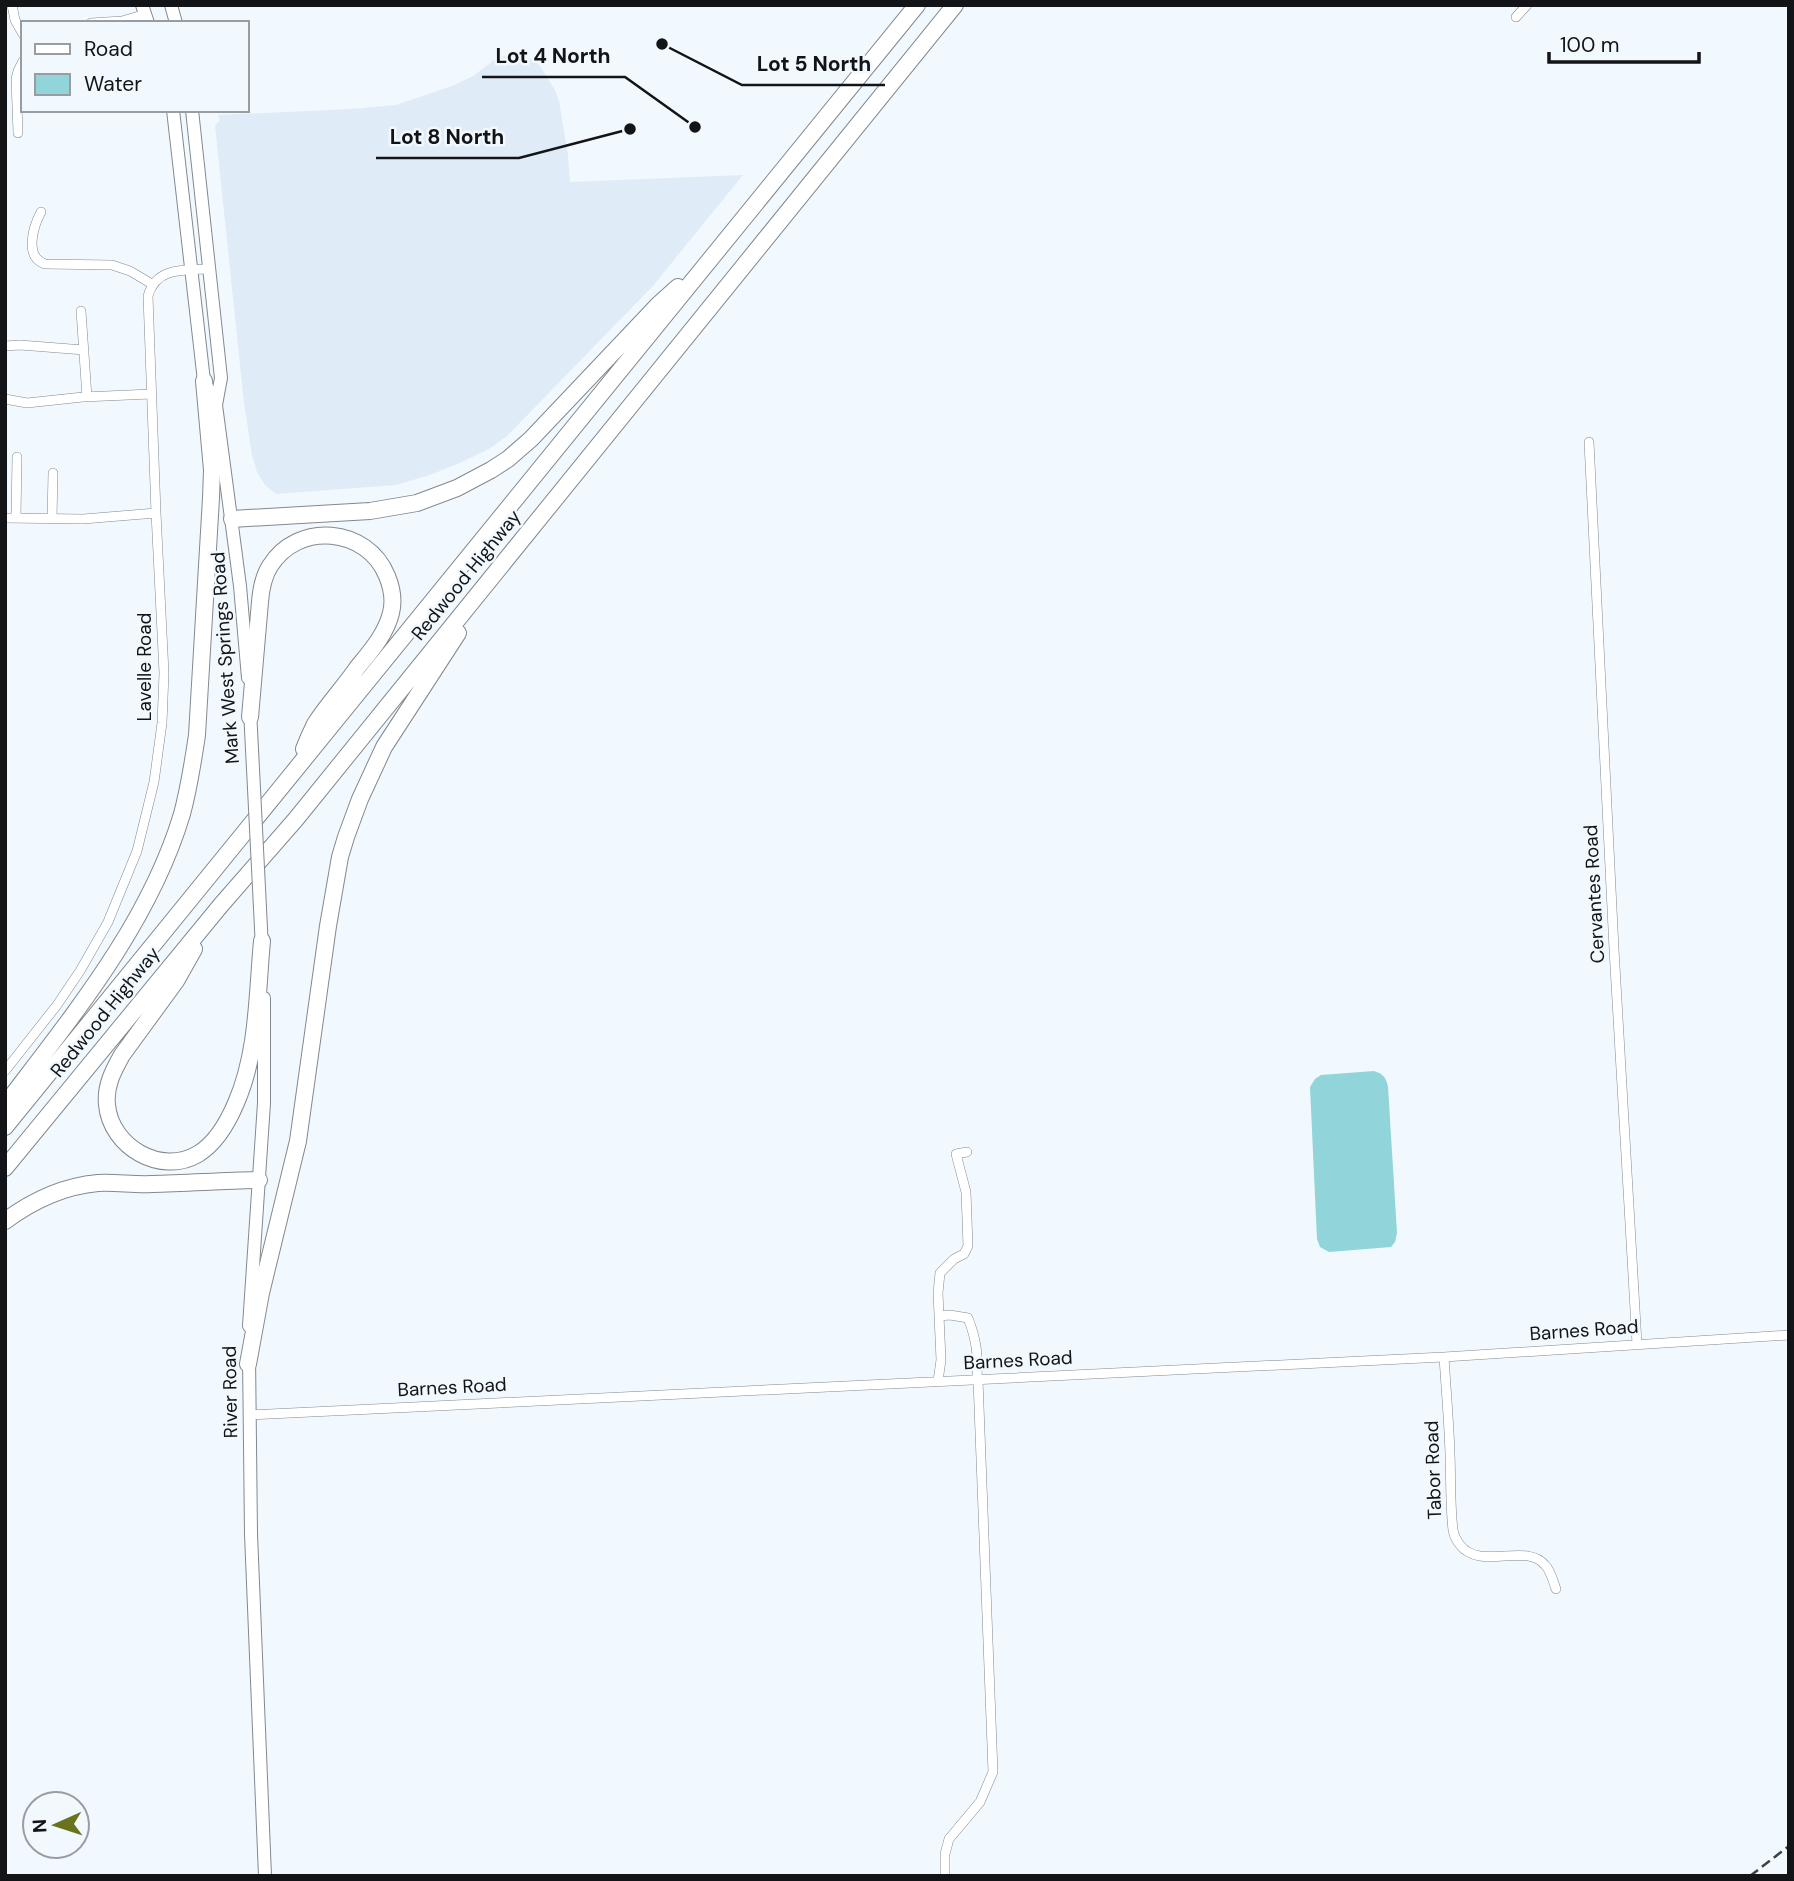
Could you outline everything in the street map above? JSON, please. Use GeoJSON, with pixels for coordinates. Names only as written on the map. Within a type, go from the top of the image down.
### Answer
{"type":"FeatureCollection","features":[{"type":"Feature","properties":{"kind":"highway","name":"Redwood Highway"},"geometry":{"type":"LineString","coordinates":[[5,1128],[916,5]]}},
{"type":"Feature","properties":{"kind":"highway","name":"Redwood Highway"},"geometry":{"type":"LineString","coordinates":[[5,1168],[221,905],[296,819],[955,5]]}},
{"type":"Feature","properties":{"kind":"highway"},"geometry":{"type":"LineString","coordinates":[[232,519],[393,508],[438,496],[491,470],[531,439],[658,305],[721,247]]}},
{"type":"Feature","properties":{"kind":"highway"},"geometry":{"type":"LineString","coordinates":[[5,1105],[85,999],[140,911],[157,878],[183,811],[197,735],[211,498],[212,470],[204,381]]}},
{"type":"Feature","properties":{"kind":"highway"},"geometry":{"type":"LineString","coordinates":[[250,717],[262,584],[268,568],[289,546],[311,537],[333,535],[361,544],[373,554],[385,572],[391,587],[391,613],[379,639],[316,723],[290,775]]}},
{"type":"Feature","properties":{"kind":"highway"},"geometry":{"type":"LineString","coordinates":[[248,1364],[261,1293],[300,1131],[328,926],[346,838],[360,799],[384,747],[510,553]]}},
{"type":"Feature","properties":{"kind":"highway"},"geometry":{"type":"LineString","coordinates":[[221,905],[176,981],[122,1055],[107,1089],[111,1123],[124,1142],[143,1155],[162,1161],[190,1158],[211,1144],[224,1126],[236,1104],[249,1060],[262,941]]}},
{"type":"Feature","properties":{"kind":"highway"},"geometry":{"type":"LineString","coordinates":[[5,1222],[39,1200],[88,1184],[259,1180]]}},
{"type":"Feature","properties":{"kind":"main road","name":"Mark West Springs Road"},"geometry":{"type":"LineString","coordinates":[[173,112],[204,381],[216,405]]}},
{"type":"Feature","properties":{"kind":"main road","name":"Mark West Springs Road"},"geometry":{"type":"LineString","coordinates":[[192,112],[221,377],[216,405],[240,586],[260,908]]}},
{"type":"Feature","properties":{"kind":"main road","name":"River Road"},"geometry":{"type":"LineString","coordinates":[[260,908],[265,1065],[248,1364],[251,1534],[265,1876]]}},
{"type":"Feature","properties":{"kind":"street"},"geometry":{"type":"LineString","coordinates":[[12,5],[15,20],[21,30]]}},
{"type":"Feature","properties":{"kind":"street"},"geometry":{"type":"LineString","coordinates":[[1516,18],[1527,5]]}},
{"type":"Feature","properties":{"kind":"street"},"geometry":{"type":"LineString","coordinates":[[125,21],[145,14]]}},
{"type":"Feature","properties":{"kind":"street"},"geometry":{"type":"LineString","coordinates":[[18,133],[16,79],[21,65]]}},
{"type":"Feature","properties":{"kind":"street"},"geometry":{"type":"LineString","coordinates":[[41,212],[33,231],[34,255],[39,262],[113,265],[152,284],[166,273],[209,269]]}},
{"type":"Feature","properties":{"kind":"street","name":"Lavelle Road"},"geometry":{"type":"LineString","coordinates":[[5,1071],[57,1005],[93,950],[117,902],[144,827],[159,755],[164,698],[164,653],[147,304],[152,284]]}},
{"type":"Feature","properties":{"kind":"street"},"geometry":{"type":"LineString","coordinates":[[81,311],[87,397]]}},
{"type":"Feature","properties":{"kind":"street"},"geometry":{"type":"LineString","coordinates":[[5,346],[84,350]]}},
{"type":"Feature","properties":{"kind":"street"},"geometry":{"type":"LineString","coordinates":[[5,399],[27,403],[151,394]]}},
{"type":"Feature","properties":{"kind":"street","name":"Cervantes Road"},"geometry":{"type":"LineString","coordinates":[[1589,442],[1637,1344]]}},
{"type":"Feature","properties":{"kind":"street"},"geometry":{"type":"LineString","coordinates":[[16,518],[17,457]]}},
{"type":"Feature","properties":{"kind":"street"},"geometry":{"type":"LineString","coordinates":[[52,519],[53,473]]}},
{"type":"Feature","properties":{"kind":"street"},"geometry":{"type":"LineString","coordinates":[[5,518],[94,519],[156,513]]}},
{"type":"Feature","properties":{"kind":"street"},"geometry":{"type":"LineString","coordinates":[[939,1381],[940,1273],[954,1259],[964,1254],[968,1246],[966,1192],[956,1154],[967,1152]]}},
{"type":"Feature","properties":{"kind":"street"},"geometry":{"type":"LineString","coordinates":[[939,1316],[968,1318],[977,1345],[993,1772],[980,1802],[948,1839],[945,1876]]}},
{"type":"Feature","properties":{"kind":"street","name":"Barnes Road"},"geometry":{"type":"LineString","coordinates":[[250,1415],[1444,1357],[1789,1335]]}},
{"type":"Feature","properties":{"kind":"street","name":"Tabor Road"},"geometry":{"type":"LineString","coordinates":[[1444,1357],[1455,1538],[1465,1551],[1477,1555],[1527,1556],[1540,1560],[1547,1566],[1556,1590]]}},
{"type":"Feature","properties":{"kind":"shaded area"},"geometry":{"type":"Polygon","coordinates":[[[510,54],[519,54],[533,60],[555,90],[568,155],[570,182],[743,175],[652,287],[507,436],[489,449],[430,475],[396,485],[276,494],[265,485],[257,472],[244,403],[215,126],[220,120],[218,115],[396,105],[452,86],[473,76],[494,60],[510,54]]]}},
{"type":"Feature","properties":{"kind":"water"},"geometry":{"type":"Polygon","coordinates":[[[1374,1071],[1384,1076],[1388,1087],[1397,1233],[1395,1242],[1391,1247],[1329,1252],[1320,1247],[1317,1239],[1310,1087],[1321,1075],[1374,1071]]]}},
{"type":"Feature","properties":{"kind":"railway"},"geometry":{"type":"LineString","coordinates":[[1750,1876],[1789,1846]]}},
{"type":"Feature","properties":{"kind":"place","name":"Lot 5 North"},"geometry":{"type":"Point","coordinates":[662,44]}},
{"type":"Feature","properties":{"kind":"place","name":"Lot 4 North"},"geometry":{"type":"Point","coordinates":[695,127]}},
{"type":"Feature","properties":{"kind":"place","name":"Lot 8 North"},"geometry":{"type":"Point","coordinates":[630,129]}}]}
